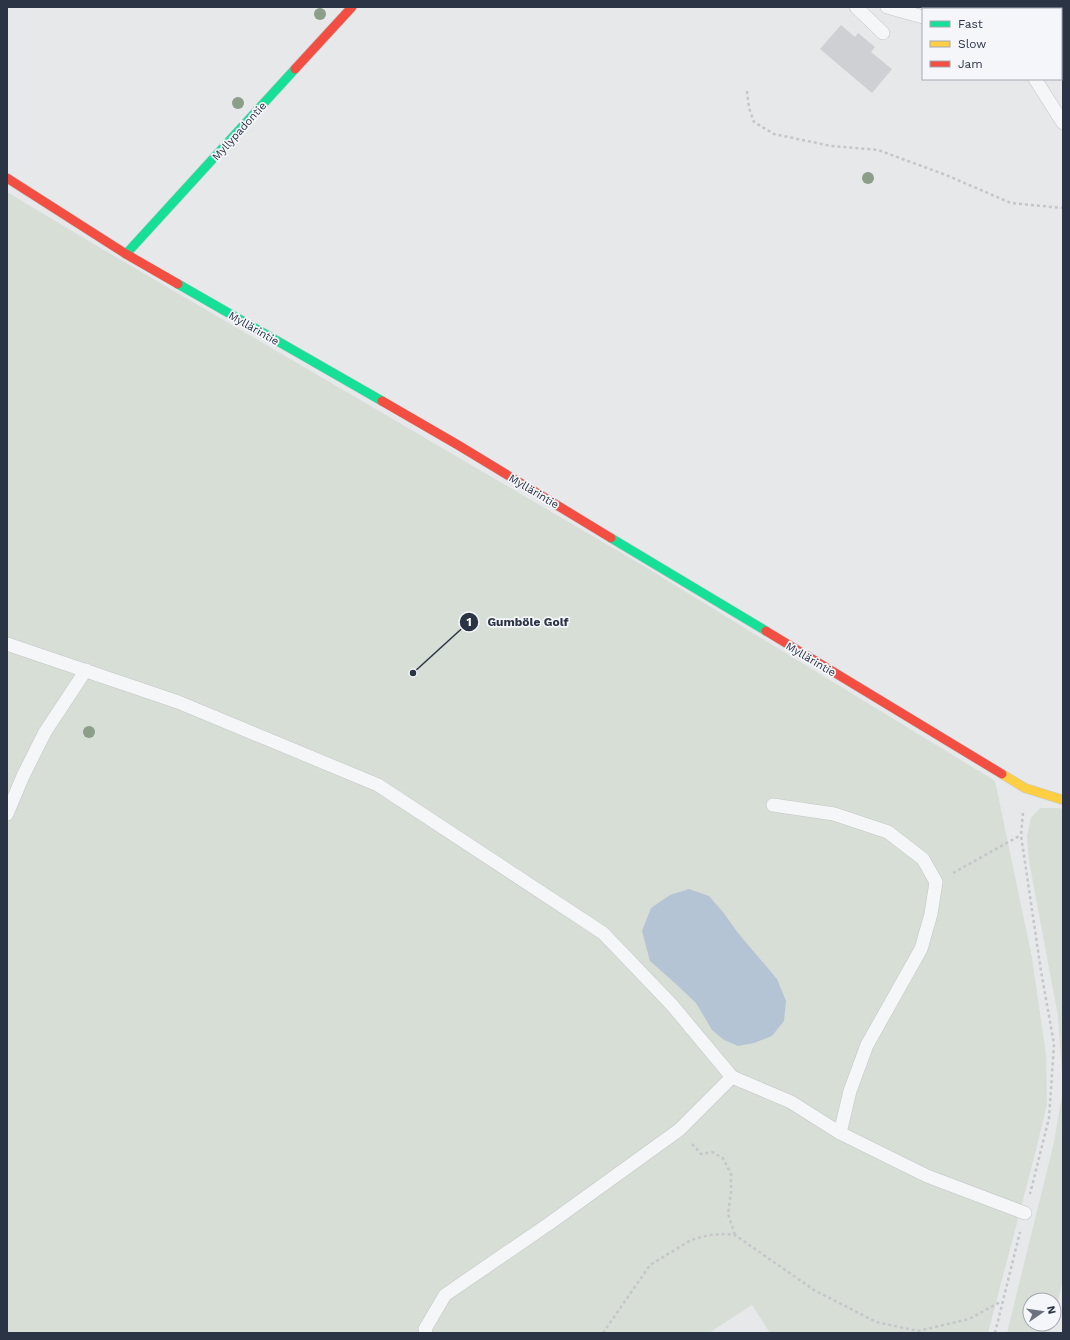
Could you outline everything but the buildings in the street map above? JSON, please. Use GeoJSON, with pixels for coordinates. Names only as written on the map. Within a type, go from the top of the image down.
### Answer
{"type":"FeatureCollection","features":[{"type":"Feature","properties":{"kind":"street","name":"Myllypadontie"},"geometry":{"type":"LineString","coordinates":[[126,254],[352,7]]}},
{"type":"Feature","properties":{"kind":"street","name":"Myllärintie"},"geometry":{"type":"LineString","coordinates":[[7,178],[126,254],[458,445],[1024,788],[1063,800]]}},
{"type":"Feature","properties":{"kind":"lane"},"geometry":{"type":"LineString","coordinates":[[856,7],[883,33]]}},
{"type":"Feature","properties":{"kind":"lane"},"geometry":{"type":"LineString","coordinates":[[887,7],[922,17]]}},
{"type":"Feature","properties":{"kind":"lane"},"geometry":{"type":"LineString","coordinates":[[1036,80],[1063,123]]}},
{"type":"Feature","properties":{"kind":"lane"},"geometry":{"type":"LineString","coordinates":[[7,644],[178,702],[378,785],[603,934],[672,1005],[732,1077],[791,1102],[840,1133],[927,1176],[1025,1213]]}},
{"type":"Feature","properties":{"kind":"lane"},"geometry":{"type":"LineString","coordinates":[[7,814],[23,776],[45,732],[86,670]]}},
{"type":"Feature","properties":{"kind":"lane"},"geometry":{"type":"LineString","coordinates":[[773,805],[834,814],[888,832],[923,859],[936,882],[931,914],[921,949],[867,1045],[850,1091],[840,1133]]}},
{"type":"Feature","properties":{"kind":"lane"},"geometry":{"type":"LineString","coordinates":[[426,1333],[425,1328],[445,1295],[550,1223],[679,1130],[732,1077]]}},
{"type":"Feature","properties":{"kind":"path"},"geometry":{"type":"LineString","coordinates":[[747,91],[749,108],[754,122],[774,134],[831,146],[878,150],[946,175],[1011,203],[1063,208]]}},
{"type":"Feature","properties":{"kind":"path"},"geometry":{"type":"LineString","coordinates":[[995,1333],[1049,1118],[1054,1044],[1041,971],[1021,835],[1024,788]]}},
{"type":"Feature","properties":{"kind":"path"},"geometry":{"type":"LineString","coordinates":[[936,882],[1021,835]]}},
{"type":"Feature","properties":{"kind":"path"},"geometry":{"type":"LineString","coordinates":[[701,1154],[712,1152],[723,1158],[731,1174],[731,1192],[728,1214],[735,1235]]}},
{"type":"Feature","properties":{"kind":"path"},"geometry":{"type":"LineString","coordinates":[[603,1333],[650,1264],[691,1240],[725,1234],[735,1235],[814,1290],[876,1322],[918,1331],[969,1319],[1003,1301]]}},
{"type":"Feature","properties":{"kind":"shaded area"},"geometry":{"type":"Polygon","coordinates":[[[7,192],[642,565],[995,781],[1032,958],[1046,1055],[1047,1104],[988,1333],[770,1333],[752,1305],[709,1333],[7,1333],[7,192]]]}},
{"type":"Feature","properties":{"kind":"shaded area"},"geometry":{"type":"Polygon","coordinates":[[[1040,808],[1063,809],[1063,1089],[1058,1016],[1029,861],[1027,836],[1031,818],[1040,808]]]}},
{"type":"Feature","properties":{"kind":"shaded area"},"geometry":{"type":"Polygon","coordinates":[[[1063,1089],[1063,1279],[1060,1292],[1022,1292],[1022,1332],[1050,1333],[1007,1333],[1054,1142],[1063,1089]]]}},
{"type":"Feature","properties":{"kind":"water"},"geometry":{"type":"Polygon","coordinates":[[[689,889],[709,896],[777,979],[786,1001],[784,1021],[772,1036],[754,1043],[738,1046],[724,1040],[712,1030],[696,1003],[650,961],[642,931],[651,908],[670,895],[689,889]]]}},
{"type":"Feature","properties":{"kind":"traffic: fast"},"geometry":{"type":"LineString","coordinates":[[126,254],[295,69]]}},
{"type":"Feature","properties":{"kind":"traffic: fast"},"geometry":{"type":"LineString","coordinates":[[178,284],[382,401]]}},
{"type":"Feature","properties":{"kind":"traffic: fast"},"geometry":{"type":"LineString","coordinates":[[611,538],[766,631]]}},
{"type":"Feature","properties":{"kind":"traffic: slow"},"geometry":{"type":"LineString","coordinates":[[1002,774],[1025,788],[1063,800]]}},
{"type":"Feature","properties":{"kind":"traffic: jam"},"geometry":{"type":"LineString","coordinates":[[295,69],[352,7]]}},
{"type":"Feature","properties":{"kind":"traffic: jam"},"geometry":{"type":"LineString","coordinates":[[7,178],[126,254],[178,284]]}},
{"type":"Feature","properties":{"kind":"traffic: jam"},"geometry":{"type":"LineString","coordinates":[[382,401],[458,445],[611,538]]}},
{"type":"Feature","properties":{"kind":"traffic: jam"},"geometry":{"type":"LineString","coordinates":[[766,631],[1002,774]]}},
{"type":"Feature","properties":{"kind":"place","name":"Gumböle Golf"},"geometry":{"type":"Point","coordinates":[413,673]}}]}
